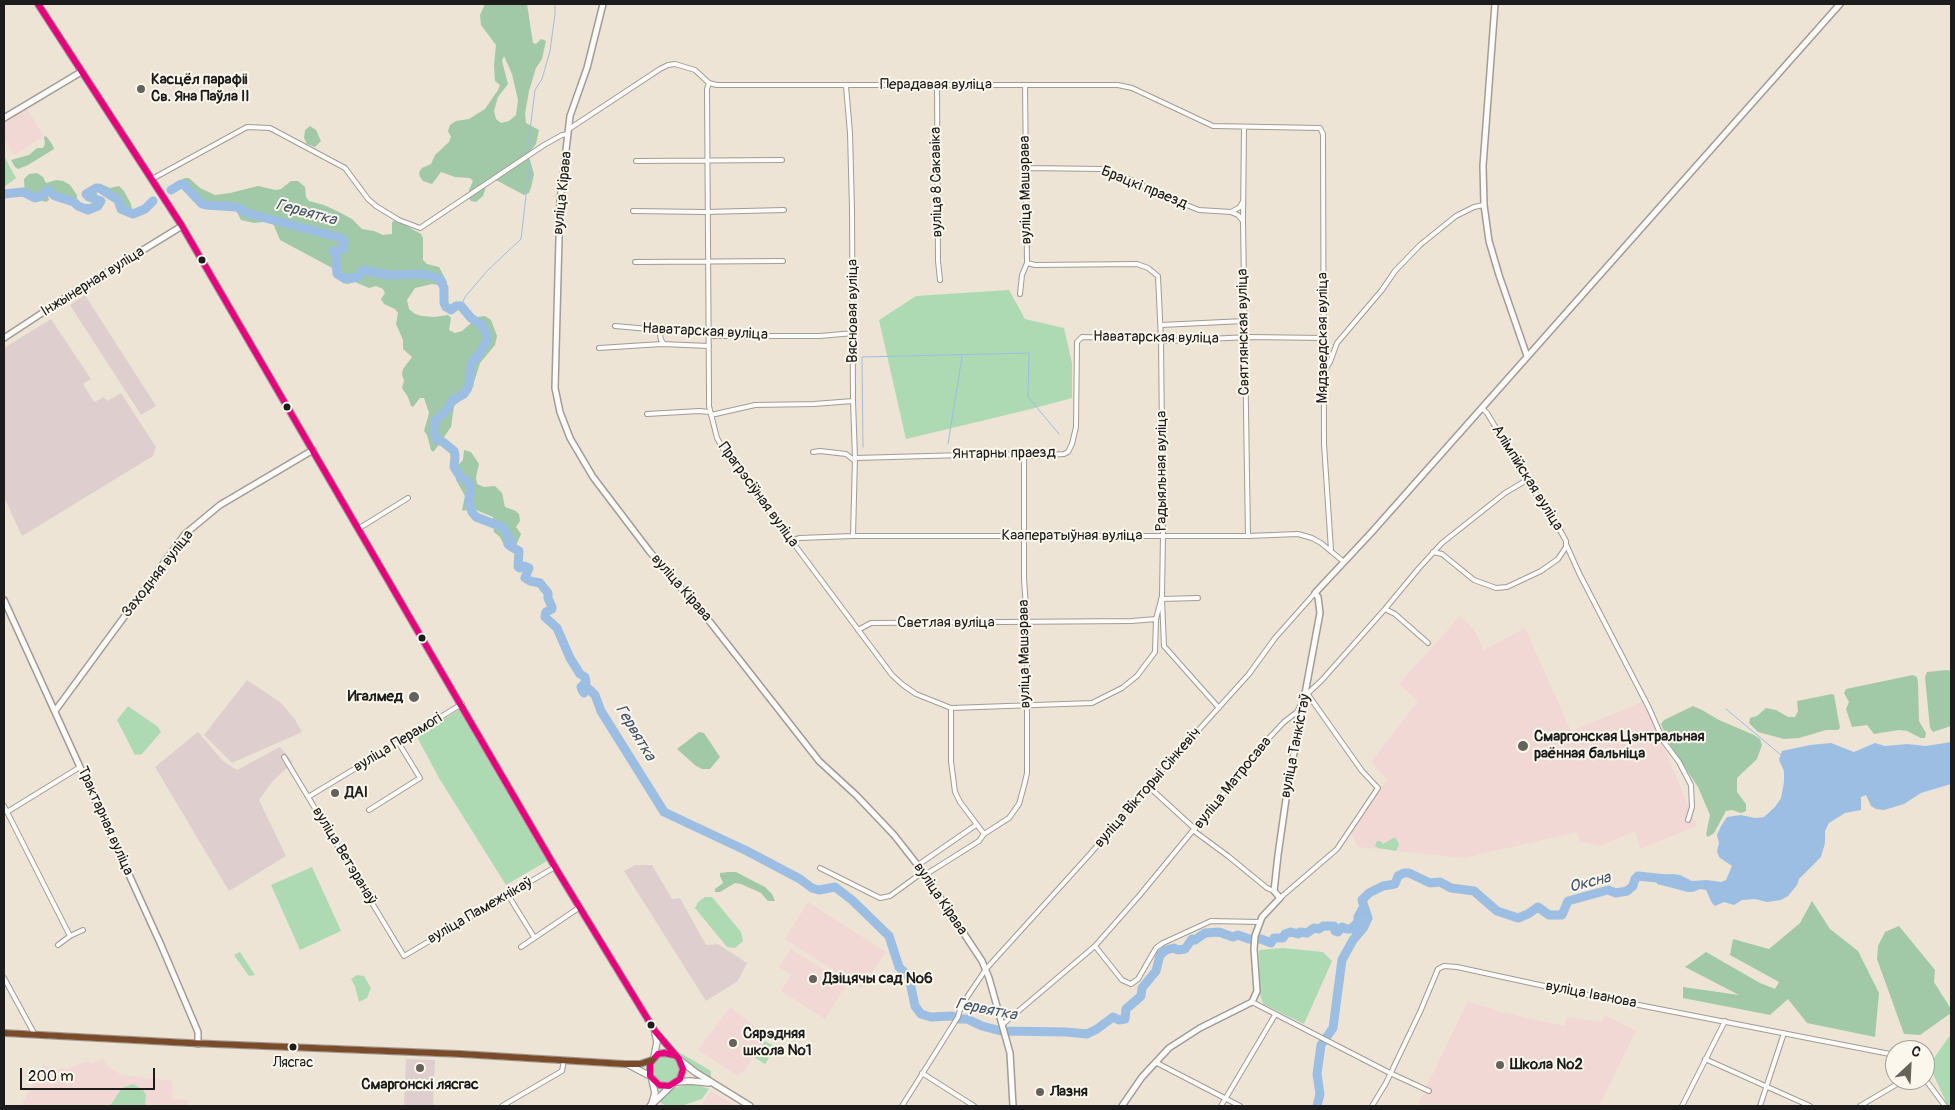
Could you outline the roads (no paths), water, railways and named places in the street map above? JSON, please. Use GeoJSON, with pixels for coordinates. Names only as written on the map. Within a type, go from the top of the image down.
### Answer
{"type":"FeatureCollection","features":[{"type":"Feature","properties":{"kind":"main road"},"geometry":{"type":"LineString","coordinates":[[38,4],[182,226],[462,704],[555,867],[655,1031],[677,1057],[693,1071],[750,1106]]}},
{"type":"Feature","properties":{"kind":"main road"},"geometry":{"type":"LineString","coordinates":[[651,1106],[654,1093],[649,1067],[657,1043],[655,1031]]}},
{"type":"Feature","properties":{"kind":"main road"},"geometry":{"type":"LineString","coordinates":[[4,1033],[625,1064],[640,1064],[664,1053],[677,1057]]}},
{"type":"Feature","properties":{"kind":"main road"},"geometry":{"type":"LineString","coordinates":[[651,1106],[682,1074],[677,1057]]}},
{"type":"Feature","properties":{"kind":"main road"},"geometry":{"type":"LineString","coordinates":[[625,1064],[664,1086],[690,1080],[714,1084]]}},
{"type":"Feature","properties":{"kind":"street","name":"вуліца Кірава"},"geometry":{"type":"LineString","coordinates":[[602,4],[587,68],[572,108],[558,227],[555,388],[560,412],[570,438],[593,477],[621,515],[710,622],[819,761],[883,822],[918,865],[986,968],[1003,1026],[1011,1062],[1013,1106]]}},
{"type":"Feature","properties":{"kind":"street"},"geometry":{"type":"LineString","coordinates":[[1495,4],[1483,166],[1484,205],[1489,241],[1527,356]]}},
{"type":"Feature","properties":{"kind":"street","name":"вуліца Вікторыі Сінкевіч"},"geometry":{"type":"LineString","coordinates":[[922,1074],[958,1018],[961,1006],[986,968],[1090,854],[1148,786],[1249,674],[1275,638],[1482,408],[1840,4]]}},
{"type":"Feature","properties":{"kind":"street","name":"Перадавая вуліца"},"geometry":{"type":"LineString","coordinates":[[152,179],[247,127],[270,128],[345,168],[368,200],[413,227],[420,228],[544,145],[569,132],[668,65],[680,64],[695,70],[709,82],[727,85],[1125,86],[1213,126],[1320,128]]}},
{"type":"Feature","properties":{"kind":"street"},"geometry":{"type":"LineString","coordinates":[[4,118],[81,72]]}},
{"type":"Feature","properties":{"kind":"street","name":"Прагрэсіўная вуліца"},"geometry":{"type":"LineString","coordinates":[[709,82],[707,89],[709,346],[711,414],[717,438],[723,449],[858,630],[892,675],[903,685],[916,694],[951,708],[1026,706]]}},
{"type":"Feature","properties":{"kind":"street","name":"вуліца 8 Сакавіка"},"geometry":{"type":"LineString","coordinates":[[937,85],[938,261],[940,280]]}},
{"type":"Feature","properties":{"kind":"street","name":"вуліца Машэрава"},"geometry":{"type":"LineString","coordinates":[[1020,294],[1022,276],[1027,263],[1025,85]]}},
{"type":"Feature","properties":{"kind":"street","name":"Вясновая вуліца"},"geometry":{"type":"LineString","coordinates":[[846,86],[850,133],[854,333],[853,401],[855,459],[853,536]]}},
{"type":"Feature","properties":{"kind":"street","name":"Святлянская вуліца"},"geometry":{"type":"LineString","coordinates":[[1244,128],[1242,202],[1248,536]]}},
{"type":"Feature","properties":{"kind":"street","name":"Мядзведская вуліца"},"geometry":{"type":"LineString","coordinates":[[1320,128],[1323,134],[1324,444],[1331,550]]}},
{"type":"Feature","properties":{"kind":"street"},"geometry":{"type":"LineString","coordinates":[[636,161],[782,160]]}},
{"type":"Feature","properties":{"kind":"street","name":"Брацкі праезд"},"geometry":{"type":"LineString","coordinates":[[1027,168],[1101,169],[1129,179],[1159,194],[1199,210],[1231,212]]}},
{"type":"Feature","properties":{"kind":"street"},"geometry":{"type":"LineString","coordinates":[[1231,212],[1240,207],[1242,202]]}},
{"type":"Feature","properties":{"kind":"street"},"geometry":{"type":"LineString","coordinates":[[1323,374],[1337,343],[1396,271],[1420,245],[1456,216],[1474,207],[1484,205]]}},
{"type":"Feature","properties":{"kind":"street"},"geometry":{"type":"LineString","coordinates":[[634,211],[784,210]]}},
{"type":"Feature","properties":{"kind":"street"},"geometry":{"type":"LineString","coordinates":[[1231,212],[1243,220]]}},
{"type":"Feature","properties":{"kind":"street","name":"Інжынерная вуліца"},"geometry":{"type":"LineString","coordinates":[[4,338],[182,226]]}},
{"type":"Feature","properties":{"kind":"street"},"geometry":{"type":"LineString","coordinates":[[635,262],[783,261]]}},
{"type":"Feature","properties":{"kind":"street","name":"Радыяльная вуліца"},"geometry":{"type":"LineString","coordinates":[[1027,263],[1035,265],[1137,264],[1148,268],[1159,279],[1163,535],[1162,599],[1156,620],[1155,652],[1152,658]]}},
{"type":"Feature","properties":{"kind":"street"},"geometry":{"type":"LineString","coordinates":[[1161,325],[1244,321]]}},
{"type":"Feature","properties":{"kind":"street","name":"Наватарская вуліца"},"geometry":{"type":"LineString","coordinates":[[615,326],[664,330],[704,330],[714,336],[820,336],[854,333]]}},
{"type":"Feature","properties":{"kind":"street"},"geometry":{"type":"LineString","coordinates":[[664,330],[660,338],[664,344]]}},
{"type":"Feature","properties":{"kind":"street","name":"Наватарская вуліца"},"geometry":{"type":"LineString","coordinates":[[1079,339],[1086,337],[1161,340],[1323,338]]}},
{"type":"Feature","properties":{"kind":"street","name":"Янтарны праезд"},"geometry":{"type":"LineString","coordinates":[[855,459],[953,455],[1064,454],[1070,449],[1074,439],[1076,416],[1076,345],[1079,339]]}},
{"type":"Feature","properties":{"kind":"street","name":"Наватарская вуліца"},"geometry":{"type":"LineString","coordinates":[[599,348],[664,344],[709,346]]}},
{"type":"Feature","properties":{"kind":"street"},"geometry":{"type":"LineString","coordinates":[[647,414],[699,411],[711,414],[755,405],[853,401]]}},
{"type":"Feature","properties":{"kind":"street","name":"Алімпійская вуліца"},"geometry":{"type":"LineString","coordinates":[[1433,552],[1442,554],[1474,580],[1496,588],[1507,587],[1541,571],[1565,550],[1566,544],[1561,532],[1487,413],[1482,408]]}},
{"type":"Feature","properties":{"kind":"street","name":"Заходняя вуліца"},"geometry":{"type":"LineString","coordinates":[[55,711],[185,534],[220,505],[313,450]]}},
{"type":"Feature","properties":{"kind":"street"},"geometry":{"type":"LineString","coordinates":[[813,452],[846,454],[855,459]]}},
{"type":"Feature","properties":{"kind":"street","name":"вуліца Машэрава"},"geometry":{"type":"LineString","coordinates":[[820,868],[880,898],[890,896],[979,841],[984,834],[1009,818],[1017,809],[1026,773],[1027,622],[1023,536],[1024,455]]}},
{"type":"Feature","properties":{"kind":"street","name":"вуліца Матросава"},"geometry":{"type":"LineString","coordinates":[[1003,1026],[1095,946],[1139,896],[1269,738],[1284,722],[1297,712],[1305,695],[1322,680],[1433,552],[1483,509],[1527,480]]}},
{"type":"Feature","properties":{"kind":"street"},"geometry":{"type":"LineString","coordinates":[[358,529],[408,498]]}},
{"type":"Feature","properties":{"kind":"street","name":"Кааператыўная вуліца"},"geometry":{"type":"LineString","coordinates":[[792,541],[799,538],[853,536],[1304,535],[1331,550],[1344,562]]}},
{"type":"Feature","properties":{"kind":"street"},"geometry":{"type":"LineString","coordinates":[[1566,544],[1649,708],[1664,742],[1679,762],[1691,785],[1692,807],[1688,820]]}},
{"type":"Feature","properties":{"kind":"street","name":"вуліца Танкістаў"},"geometry":{"type":"LineString","coordinates":[[1274,891],[1288,785],[1320,613],[1320,605],[1315,593]]}},
{"type":"Feature","properties":{"kind":"street"},"geometry":{"type":"LineString","coordinates":[[1198,598],[1162,599],[1164,646],[1219,708]]}},
{"type":"Feature","properties":{"kind":"street","name":"Трактарная вуліца"},"geometry":{"type":"LineString","coordinates":[[4,600],[165,954],[198,1032],[198,1044]]}},
{"type":"Feature","properties":{"kind":"street"},"geometry":{"type":"LineString","coordinates":[[1385,609],[1395,614],[1428,642]]}},
{"type":"Feature","properties":{"kind":"street"},"geometry":{"type":"LineString","coordinates":[[1156,620],[1162,628]]}},
{"type":"Feature","properties":{"kind":"street","name":"Светлая вуліца"},"geometry":{"type":"LineString","coordinates":[[858,630],[870,623],[1132,622],[1156,620]]}},
{"type":"Feature","properties":{"kind":"street"},"geometry":{"type":"LineString","coordinates":[[1026,706],[1084,704],[1099,700],[1122,688],[1138,676],[1164,646]]}},
{"type":"Feature","properties":{"kind":"street"},"geometry":{"type":"LineString","coordinates":[[1122,1106],[1155,1062],[1182,1040],[1252,1002],[1257,991],[1254,949],[1255,936],[1260,922],[1267,911],[1280,898],[1338,849],[1378,788],[1362,771],[1309,696],[1305,695]]}},
{"type":"Feature","properties":{"kind":"street","name":"вуліца Перамогі"},"geometry":{"type":"LineString","coordinates":[[308,797],[462,704]]}},
{"type":"Feature","properties":{"kind":"street"},"geometry":{"type":"LineString","coordinates":[[951,708],[952,782],[956,797],[984,834]]}},
{"type":"Feature","properties":{"kind":"street"},"geometry":{"type":"LineString","coordinates":[[368,810],[420,778],[398,742]]}},
{"type":"Feature","properties":{"kind":"street","name":"вуліца Ветэранаў"},"geometry":{"type":"LineString","coordinates":[[284,758],[404,956]]}},
{"type":"Feature","properties":{"kind":"street"},"geometry":{"type":"LineString","coordinates":[[7,812],[80,767]]}},
{"type":"Feature","properties":{"kind":"street"},"geometry":{"type":"LineString","coordinates":[[1148,786],[1194,830],[1266,888],[1274,891],[1280,898]]}},
{"type":"Feature","properties":{"kind":"street"},"geometry":{"type":"LineString","coordinates":[[4,806],[70,936]]}},
{"type":"Feature","properties":{"kind":"street"},"geometry":{"type":"LineString","coordinates":[[918,865],[976,825]]}},
{"type":"Feature","properties":{"kind":"street","name":"вуліца Памежнікаў"},"geometry":{"type":"LineString","coordinates":[[404,956],[555,867]]}},
{"type":"Feature","properties":{"kind":"street"},"geometry":{"type":"LineString","coordinates":[[508,895],[534,937]]}},
{"type":"Feature","properties":{"kind":"street"},"geometry":{"type":"LineString","coordinates":[[521,946],[580,907]]}},
{"type":"Feature","properties":{"kind":"street"},"geometry":{"type":"LineString","coordinates":[[1095,946],[1122,980],[1131,984],[1138,979],[1156,948],[1163,942],[1211,921],[1260,922]]}},
{"type":"Feature","properties":{"kind":"street"},"geometry":{"type":"LineString","coordinates":[[58,945],[70,936],[83,930]]}},
{"type":"Feature","properties":{"kind":"street","name":"вуліца Іванова"},"geometry":{"type":"LineString","coordinates":[[1372,1106],[1420,1012],[1438,969],[1444,966],[1457,967],[1572,992],[1885,1054]]}},
{"type":"Feature","properties":{"kind":"street"},"geometry":{"type":"LineString","coordinates":[[4,978],[35,1035]]}},
{"type":"Feature","properties":{"kind":"street"},"geometry":{"type":"LineString","coordinates":[[1252,1002],[1429,1091]]}},
{"type":"Feature","properties":{"kind":"street"},"geometry":{"type":"LineString","coordinates":[[1221,1106],[1275,1015]]}},
{"type":"Feature","properties":{"kind":"street"},"geometry":{"type":"LineString","coordinates":[[1682,1106],[1725,1021]]}},
{"type":"Feature","properties":{"kind":"street"},"geometry":{"type":"LineString","coordinates":[[1760,1106],[1784,1033]]}},
{"type":"Feature","properties":{"kind":"street"},"geometry":{"type":"LineString","coordinates":[[1705,1059],[1810,1106]]}},
{"type":"Feature","properties":{"kind":"street"},"geometry":{"type":"LineString","coordinates":[[502,1106],[562,1071],[564,1060]]}},
{"type":"Feature","properties":{"kind":"street"},"geometry":{"type":"LineString","coordinates":[[1155,1062],[1240,1106]]}},
{"type":"Feature","properties":{"kind":"street"},"geometry":{"type":"LineString","coordinates":[[902,1106],[922,1074],[974,1106]]}},
{"type":"Feature","properties":{"kind":"street"},"geometry":{"type":"LineString","coordinates":[[1860,1106],[1887,1090]]}},
{"type":"Feature","properties":{"kind":"street"},"geometry":{"type":"LineString","coordinates":[[1934,1090],[1946,1106]]}},
{"type":"Feature","properties":{"kind":"water"},"geometry":{"type":"Polygon","coordinates":[[[1951,742],[1951,784],[1921,793],[1904,804],[1884,810],[1871,806],[1866,795],[1861,797],[1861,810],[1845,813],[1829,823],[1825,831],[1825,843],[1821,857],[1799,879],[1797,885],[1788,896],[1781,900],[1767,902],[1755,899],[1742,900],[1734,905],[1724,902],[1715,906],[1706,890],[1700,889],[1688,892],[1657,884],[1655,875],[1680,875],[1692,881],[1707,880],[1721,882],[1726,880],[1732,866],[1719,857],[1717,835],[1727,817],[1741,815],[1755,818],[1764,817],[1775,807],[1781,798],[1784,782],[1784,771],[1779,760],[1782,751],[1831,743],[1854,752],[1875,743],[1885,746],[1907,744],[1926,746],[1951,742]]]}},
{"type":"Feature","properties":{"kind":"waterway"},"geometry":{"type":"LineString","coordinates":[[527,154],[535,90],[542,79],[550,51],[555,4]]}},
{"type":"Feature","properties":{"kind":"waterway"},"geometry":{"type":"LineString","coordinates":[[461,306],[465,297],[488,270],[521,239],[530,161]]}},
{"type":"Feature","properties":{"kind":"waterway","name":"Гервятка"},"geometry":{"type":"LineString","coordinates":[[171,190],[181,184],[202,204],[236,207],[250,214],[341,238],[344,242],[343,249],[333,251],[336,257],[337,274],[345,279],[358,277],[363,270],[388,275],[424,274],[440,279],[444,288],[444,303],[446,307],[451,310],[456,306],[461,306],[471,318],[482,325],[487,336],[486,342],[478,356],[471,363],[469,385],[464,394],[453,400],[445,412],[435,421],[434,432],[437,440],[443,442],[454,451],[454,467],[461,478],[470,485],[469,503],[472,512],[476,517],[502,527],[511,540],[508,544],[519,551],[518,567],[524,566],[529,568],[525,578],[540,583],[548,593],[552,609],[546,612],[545,617],[557,628],[570,658],[580,674],[585,677],[586,682],[581,687],[582,690],[584,693],[585,690],[589,689],[595,695],[601,711],[664,812],[747,851],[800,879],[812,888],[819,890],[835,887],[852,900],[889,936],[899,967],[909,977],[915,1006],[921,1014],[931,1017],[952,1016],[958,1019],[967,1019],[982,1026],[1001,1031],[1087,1034],[1113,1017],[1119,1020],[1125,1019],[1126,1009],[1141,996],[1142,988],[1156,971],[1160,955],[1166,950],[1174,948],[1178,950],[1185,949],[1192,939],[1195,940],[1205,933],[1219,932],[1233,937],[1238,935],[1249,939],[1261,939],[1271,943],[1274,938],[1283,938],[1285,934],[1291,932],[1298,934],[1300,932],[1307,933],[1314,928],[1319,929],[1323,926],[1334,926],[1335,931],[1338,932],[1342,927],[1351,929],[1358,922],[1358,917],[1363,908]]}},
{"type":"Feature","properties":{"kind":"waterway","name":"Гервятка"},"geometry":{"type":"LineString","coordinates":[[4,194],[23,192],[35,198],[48,190],[55,196],[74,202],[88,210],[98,206],[101,201],[86,194],[99,188],[118,200],[121,209],[133,214],[145,209],[153,201]]}},
{"type":"Feature","properties":{"kind":"waterway"},"geometry":{"type":"LineString","coordinates":[[863,447],[862,357],[1029,353],[1028,397],[1059,434]]}},
{"type":"Feature","properties":{"kind":"waterway"},"geometry":{"type":"LineString","coordinates":[[948,444],[962,356]]}},
{"type":"Feature","properties":{"kind":"waterway"},"geometry":{"type":"LineString","coordinates":[[1726,709],[1781,755]]}},
{"type":"Feature","properties":{"kind":"waterway","name":"Оксна"},"geometry":{"type":"LineString","coordinates":[[1317,1106],[1320,1094],[1317,1074],[1321,1045],[1333,1028],[1342,960],[1368,918],[1362,900],[1369,893],[1383,886],[1395,884],[1398,876],[1409,873],[1430,883],[1440,882],[1451,888],[1474,891],[1497,911],[1518,918],[1538,907],[1549,915],[1562,915],[1568,901],[1608,890],[1616,893],[1627,891],[1633,886],[1638,876],[1666,879]]}},
{"type":"Feature","properties":{"kind":"place","name":"Касцёл парафіі Св. Яна Паўла II"},"geometry":{"type":"Point","coordinates":[141,89]}},
{"type":"Feature","properties":{"kind":"place","name":"Игалмед"},"geometry":{"type":"Point","coordinates":[414,697]}},
{"type":"Feature","properties":{"kind":"place","name":"Смаргонская Цэнтральная раённая бальніца"},"geometry":{"type":"Point","coordinates":[1523,746]}},
{"type":"Feature","properties":{"kind":"place","name":"ДАІ"},"geometry":{"type":"Point","coordinates":[335,793]}},
{"type":"Feature","properties":{"kind":"place","name":"Дзіцячы сад №6"},"geometry":{"type":"Point","coordinates":[813,979]}},
{"type":"Feature","properties":{"kind":"place","name":"Сярэдняя школа №1"},"geometry":{"type":"Point","coordinates":[733,1043]}},
{"type":"Feature","properties":{"kind":"place","name":"Лясгас"},"geometry":{"type":"Point","coordinates":[293,1047]}},
{"type":"Feature","properties":{"kind":"place","name":"Школа №2"},"geometry":{"type":"Point","coordinates":[1500,1065]}},
{"type":"Feature","properties":{"kind":"place","name":"Смаргонскі лясгас"},"geometry":{"type":"Point","coordinates":[420,1068]}},
{"type":"Feature","properties":{"kind":"place","name":"Лазня"},"geometry":{"type":"Point","coordinates":[1040,1092]}}]}
